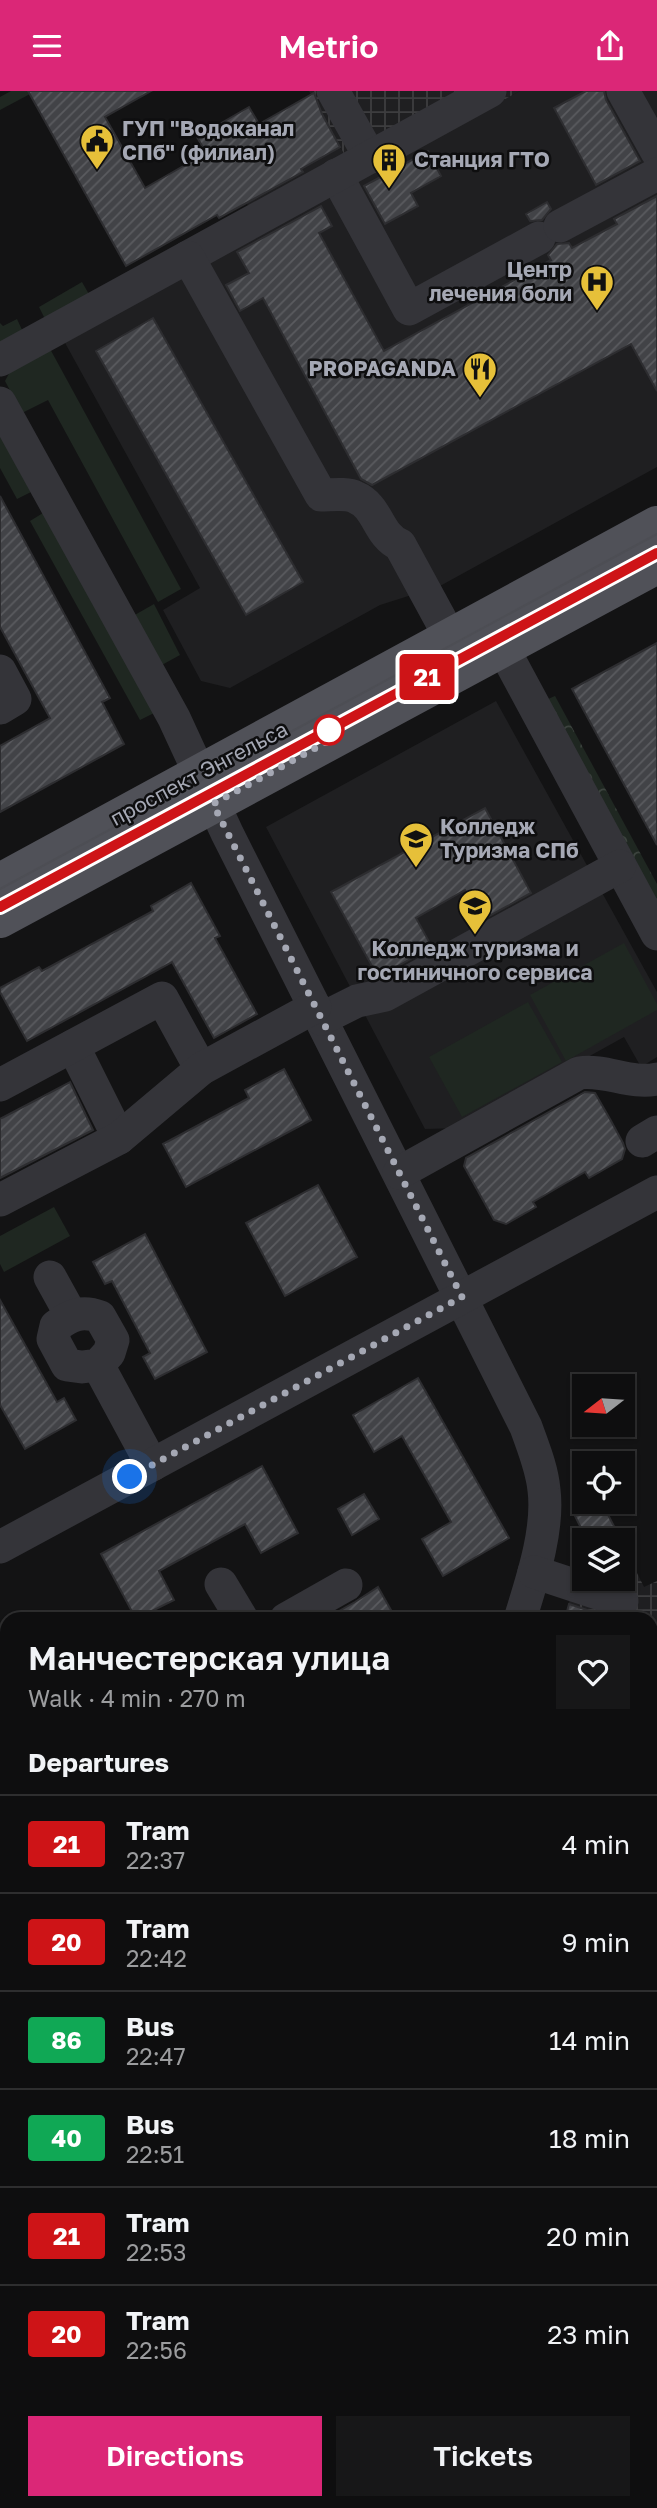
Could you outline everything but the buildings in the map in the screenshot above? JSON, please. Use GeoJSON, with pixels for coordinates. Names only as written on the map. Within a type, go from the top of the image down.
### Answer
{"type":"FeatureCollection","features":[{"type":"Feature","properties":{"kind":"main road","name":"проспект Энгельса"},"geometry":{"type":"LineString","coordinates":[[0,882],[206,789],[494,633],[657,525]]}},
{"type":"Feature","properties":{"kind":"main road","name":"проспект Энгельса"},"geometry":{"type":"LineString","coordinates":[[0,919],[450,637],[494,633],[657,565]]}},
{"type":"Feature","properties":{"kind":"street"},"geometry":{"type":"LineString","coordinates":[[334,91],[370,156]]}},
{"type":"Feature","properties":{"kind":"street"},"geometry":{"type":"LineString","coordinates":[[0,360],[490,91]]}},
{"type":"Feature","properties":{"kind":"street"},"geometry":{"type":"LineString","coordinates":[[623,91],[657,152]]}},
{"type":"Feature","properties":{"kind":"street"},"geometry":{"type":"LineString","coordinates":[[336,175],[409,309],[657,174]]}},
{"type":"Feature","properties":{"kind":"street"},"geometry":{"type":"LineString","coordinates":[[188,257],[321,495],[355,496],[373,511],[389,540],[400,545],[450,637]]}},
{"type":"Feature","properties":{"kind":"street"},"geometry":{"type":"LineString","coordinates":[[0,403],[174,718],[206,789],[526,1427],[538,1461],[544,1490],[544,1515],[534,1572],[522,1612]]}},
{"type":"Feature","properties":{"kind":"street"},"geometry":{"type":"LineString","coordinates":[[494,633],[657,935]]}},
{"type":"Feature","properties":{"kind":"street"},"geometry":{"type":"LineString","coordinates":[[0,671],[15,699],[0,708]]}},
{"type":"Feature","properties":{"kind":"street"},"geometry":{"type":"LineString","coordinates":[[0,1200],[119,1138],[201,1069],[318,1013],[385,996],[620,866]]}},
{"type":"Feature","properties":{"kind":"street"},"geometry":{"type":"LineString","coordinates":[[0,1085],[162,998],[201,1069]]}},
{"type":"Feature","properties":{"kind":"street"},"geometry":{"type":"LineString","coordinates":[[74,1046],[119,1138]]}},
{"type":"Feature","properties":{"kind":"street"},"geometry":{"type":"LineString","coordinates":[[399,1173],[579,1073],[590,1071],[645,1082],[657,1079]]}},
{"type":"Feature","properties":{"kind":"street"},"geometry":{"type":"LineString","coordinates":[[0,1547],[657,1192]]}},
{"type":"Feature","properties":{"kind":"street"},"geometry":{"type":"LineString","coordinates":[[50,1277],[71,1315],[56,1326],[53,1339],[66,1365],[98,1365],[152,1465]]}},
{"type":"Feature","properties":{"kind":"street"},"geometry":{"type":"LineString","coordinates":[[534,1572],[622,1601]]}},
{"type":"Feature","properties":{"kind":"street"},"geometry":{"type":"LineString","coordinates":[[221,1584],[238,1612]]}},
{"type":"Feature","properties":{"kind":"street"},"geometry":{"type":"LineString","coordinates":[[298,1612],[346,1585]]}},
{"type":"Feature","properties":{"kind":"shaded area"},"geometry":{"type":"Polygon","coordinates":[[[309,91],[520,91],[358,179],[309,91]]]}},
{"type":"Feature","properties":{"kind":"shaded area"},"geometry":{"type":"Polygon","coordinates":[[[520,91],[657,91],[657,467],[440,586],[380,605],[230,688],[201,681],[163,610],[200,588],[64,341],[262,232],[245,200],[340,147],[358,178],[520,91]]]}},
{"type":"Feature","properties":{"kind":"shaded area","name":"Колледж туризма и гостиничного сервиса"},"geometry":{"type":"Polygon","coordinates":[[[496,701],[657,992],[657,1057],[641,1067],[624,1037],[460,1128],[425,1129],[266,827],[496,701]]]}},
{"type":"Feature","properties":{"kind":"shaded area"},"geometry":{"type":"Polygon","coordinates":[[[635,1569],[644,1587],[657,1581],[657,1612],[567,1612],[575,1591],[635,1591],[635,1569]]]}},
{"type":"Feature","properties":{"kind":"green space"},"geometry":{"type":"Polygon","coordinates":[[[11,91],[28,91],[30,94],[0,110],[0,97],[11,91]]]}},
{"type":"Feature","properties":{"kind":"green space"},"geometry":{"type":"Polygon","coordinates":[[[82,282],[90,296],[46,321],[39,307],[82,282]]]}},
{"type":"Feature","properties":{"kind":"green space"},"geometry":{"type":"Polygon","coordinates":[[[17,319],[23,332],[0,344],[0,323],[3,326],[17,319]]]}},
{"type":"Feature","properties":{"kind":"green space"},"geometry":{"type":"Polygon","coordinates":[[[49,347],[181,589],[158,602],[48,400],[22,413],[5,381],[13,366],[49,347]]]}},
{"type":"Feature","properties":{"kind":"green space"},"geometry":{"type":"Polygon","coordinates":[[[0,435],[31,492],[17,499],[0,468],[0,435]]]}},
{"type":"Feature","properties":{"kind":"green space"},"geometry":{"type":"Polygon","coordinates":[[[43,513],[154,713],[140,720],[30,521],[43,513]]]}},
{"type":"Feature","properties":{"kind":"green space"},"geometry":{"type":"Polygon","coordinates":[[[154,604],[180,655],[160,666],[133,616],[154,604]]]}},
{"type":"Feature","properties":{"kind":"green space"},"geometry":{"type":"Polygon","coordinates":[[[555,696],[657,884],[657,905],[546,700],[555,696]]]}},
{"type":"Feature","properties":{"kind":"green space"},"geometry":{"type":"Polygon","coordinates":[[[624,943],[657,1004],[657,1010],[566,1061],[530,995],[624,943]]]}},
{"type":"Feature","properties":{"kind":"green space"},"geometry":{"type":"Polygon","coordinates":[[[528,1002],[562,1062],[462,1117],[429,1057],[528,1002]]]}},
{"type":"Feature","properties":{"kind":"green space"},"geometry":{"type":"Polygon","coordinates":[[[54,1207],[70,1236],[4,1272],[0,1264],[0,1236],[54,1207]]]}},
{"type":"Feature","properties":{"kind":"tram line"},"geometry":{"type":"LineString","coordinates":[[0,889],[657,534]]}},
{"type":"Feature","properties":{"kind":"tram line"},"geometry":{"type":"LineString","coordinates":[[0,908],[657,553]]}},
{"type":"Feature","properties":{"kind":"tram line","name":"21"},"geometry":{"type":"LineString","coordinates":[[0,907],[657,553]]}},
{"type":"Feature","properties":{"kind":"place","name":"ГУП \"Водоканал СПб\" (филиал)"},"geometry":{"type":"Point","coordinates":[97,171]}},
{"type":"Feature","properties":{"kind":"place","name":"Станция ГТО"},"geometry":{"type":"Point","coordinates":[389,190]}},
{"type":"Feature","properties":{"kind":"place","name":"Центр лечения боли"},"geometry":{"type":"Point","coordinates":[597,312]}},
{"type":"Feature","properties":{"kind":"place","name":"PROPAGANDA"},"geometry":{"type":"Point","coordinates":[480,399]}},
{"type":"Feature","properties":{"kind":"place","name":"Колледж Туризма СПб"},"geometry":{"type":"Point","coordinates":[416,869]}},
{"type":"Feature","properties":{"kind":"place","name":"Колледж туризма и гостиничного сервиса"},"geometry":{"type":"Point","coordinates":[475,936]}},
{"type":"Feature","properties":{"kind":"route"},"geometry":{"type":"LineString","coordinates":[[130,1477],[462,1297],[213,804],[336,737],[329,730]]}}]}
